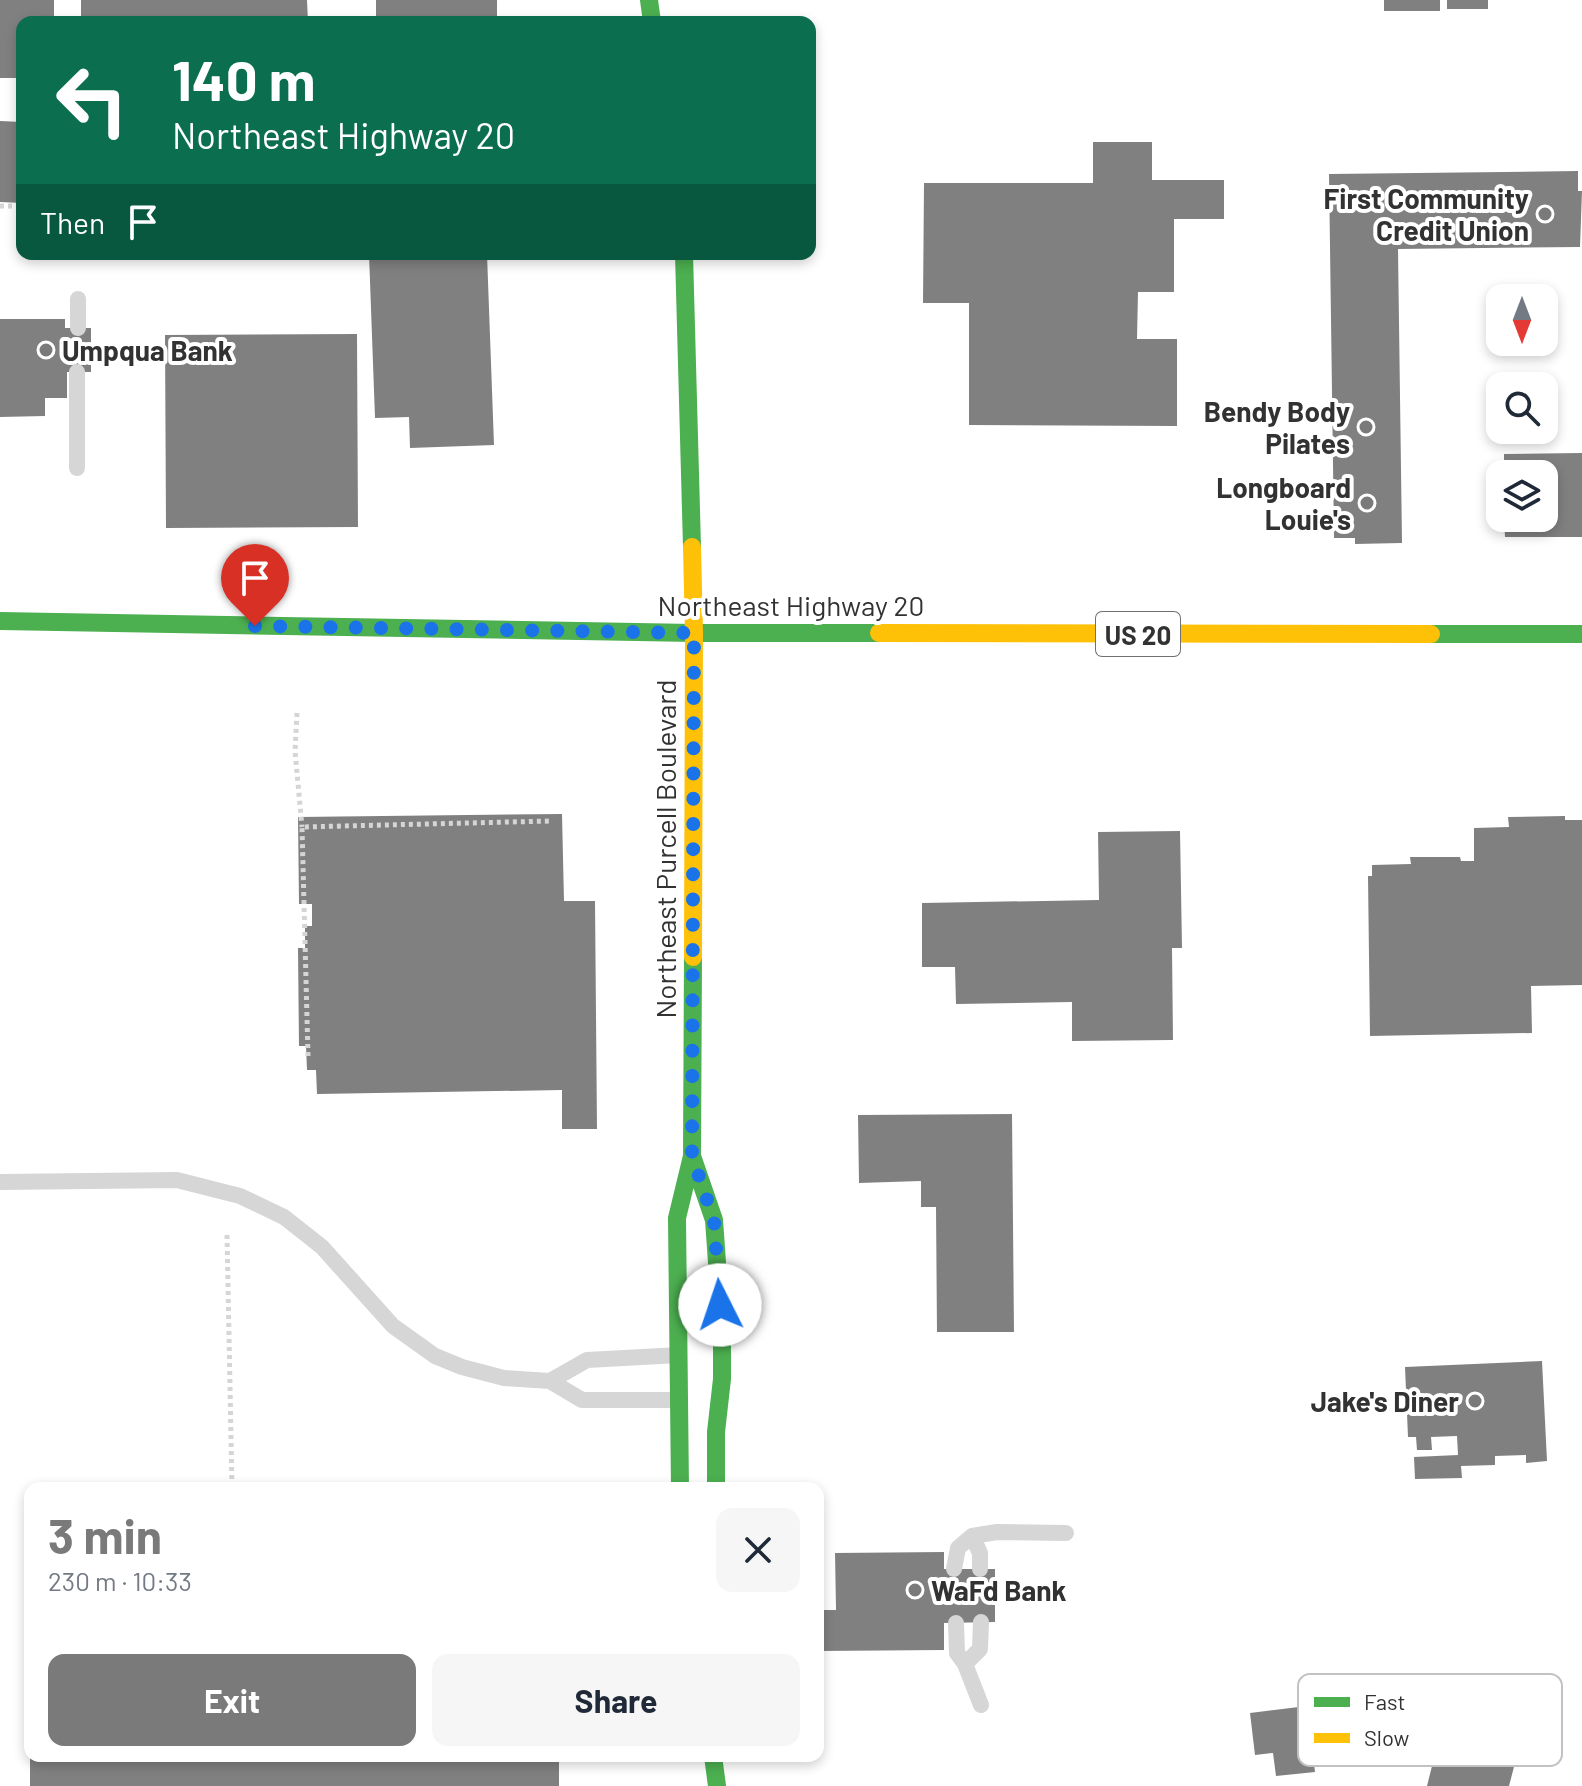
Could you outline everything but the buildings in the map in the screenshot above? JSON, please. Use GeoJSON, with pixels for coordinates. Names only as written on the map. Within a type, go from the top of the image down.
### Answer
{"type":"FeatureCollection","features":[{"type":"Feature","properties":{"kind":"street","name":"Northeast Purcell Boulevard"},"geometry":{"type":"LineString","coordinates":[[684,260],[694,633],[692,1156],[677,1218],[679,1355],[700,1389],[716,1432],[716,1482]]}},
{"type":"Feature","properties":{"kind":"street","name":"Northeast Highway 20"},"geometry":{"type":"LineString","coordinates":[[0,621],[694,633],[1582,634]]}},
{"type":"Feature","properties":{"kind":"street","name":"Northeast Purcell Boulevard"},"geometry":{"type":"LineString","coordinates":[[681,1482],[700,1389],[722,1333],[714,1220],[692,1156]]}},
{"type":"Feature","properties":{"kind":"street"},"geometry":{"type":"LineString","coordinates":[[714,1762],[717,1786]]}},
{"type":"Feature","properties":{"kind":"lane"},"geometry":{"type":"LineString","coordinates":[[78,299],[78,328]]}},
{"type":"Feature","properties":{"kind":"lane"},"geometry":{"type":"LineString","coordinates":[[77,372],[77,468]]}},
{"type":"Feature","properties":{"kind":"lane"},"geometry":{"type":"LineString","coordinates":[[0,1182],[177,1180],[240,1196],[284,1217],[322,1247],[393,1326],[435,1356],[504,1378],[550,1381],[582,1400],[700,1389],[679,1355],[587,1360],[550,1381]]}},
{"type":"Feature","properties":{"kind":"lane"},"geometry":{"type":"LineString","coordinates":[[954,1569],[958,1548],[972,1536],[997,1532],[1066,1533]]}},
{"type":"Feature","properties":{"kind":"lane"},"geometry":{"type":"LineString","coordinates":[[972,1536],[980,1553],[980,1569]]}},
{"type":"Feature","properties":{"kind":"lane"},"geometry":{"type":"LineString","coordinates":[[965,1664],[980,1649],[981,1622]]}},
{"type":"Feature","properties":{"kind":"lane"},"geometry":{"type":"LineString","coordinates":[[956,1623],[957,1653],[965,1664],[981,1705]]}},
{"type":"Feature","properties":{"kind":"path"},"geometry":{"type":"LineString","coordinates":[[297,713],[295,751],[302,827],[308,1056]]}},
{"type":"Feature","properties":{"kind":"path"},"geometry":{"type":"LineString","coordinates":[[302,827],[551,821]]}},
{"type":"Feature","properties":{"kind":"path"},"geometry":{"type":"LineString","coordinates":[[227,1235],[232,1482]]}},
{"type":"Feature","properties":{"kind":"traffic: fast"},"geometry":{"type":"LineString","coordinates":[[649,0],[651,16]]}},
{"type":"Feature","properties":{"kind":"traffic: fast"},"geometry":{"type":"LineString","coordinates":[[684,260],[692,547]]}},
{"type":"Feature","properties":{"kind":"traffic: fast"},"geometry":{"type":"LineString","coordinates":[[0,621],[694,633],[879,633]]}},
{"type":"Feature","properties":{"kind":"traffic: fast"},"geometry":{"type":"LineString","coordinates":[[1431,634],[1582,634]]}},
{"type":"Feature","properties":{"kind":"traffic: fast"},"geometry":{"type":"LineString","coordinates":[[680,1482],[677,1218],[692,1156],[693,957]]}},
{"type":"Feature","properties":{"kind":"traffic: fast"},"geometry":{"type":"LineString","coordinates":[[692,1156],[714,1220],[722,1333],[716,1482]]}},
{"type":"Feature","properties":{"kind":"traffic: fast"},"geometry":{"type":"LineString","coordinates":[[714,1762],[717,1786]]}},
{"type":"Feature","properties":{"kind":"traffic: slow"},"geometry":{"type":"LineString","coordinates":[[692,547],[693,957]]}},
{"type":"Feature","properties":{"kind":"traffic: slow"},"geometry":{"type":"LineString","coordinates":[[879,633],[1431,634]]}},
{"type":"Feature","properties":{"kind":"place","name":"First Community Credit Union"},"geometry":{"type":"Point","coordinates":[1545,214]}},
{"type":"Feature","properties":{"kind":"place","name":"Umpqua Bank"},"geometry":{"type":"Point","coordinates":[46,350]}},
{"type":"Feature","properties":{"kind":"place","name":"Bendy Body Pilates"},"geometry":{"type":"Point","coordinates":[1366,427]}},
{"type":"Feature","properties":{"kind":"place","name":"Longboard Louie's"},"geometry":{"type":"Point","coordinates":[1367,503]}},
{"type":"Feature","properties":{"kind":"place","name":"Jake's Diner"},"geometry":{"type":"Point","coordinates":[1475,1401]}},
{"type":"Feature","properties":{"kind":"place","name":"WaFd Bank"},"geometry":{"type":"Point","coordinates":[915,1590]}},
{"type":"Feature","properties":{"kind":"route"},"geometry":{"type":"LineString","coordinates":[[255,626],[694,633],[692,1156],[714,1220],[720,1305]]}}]}
